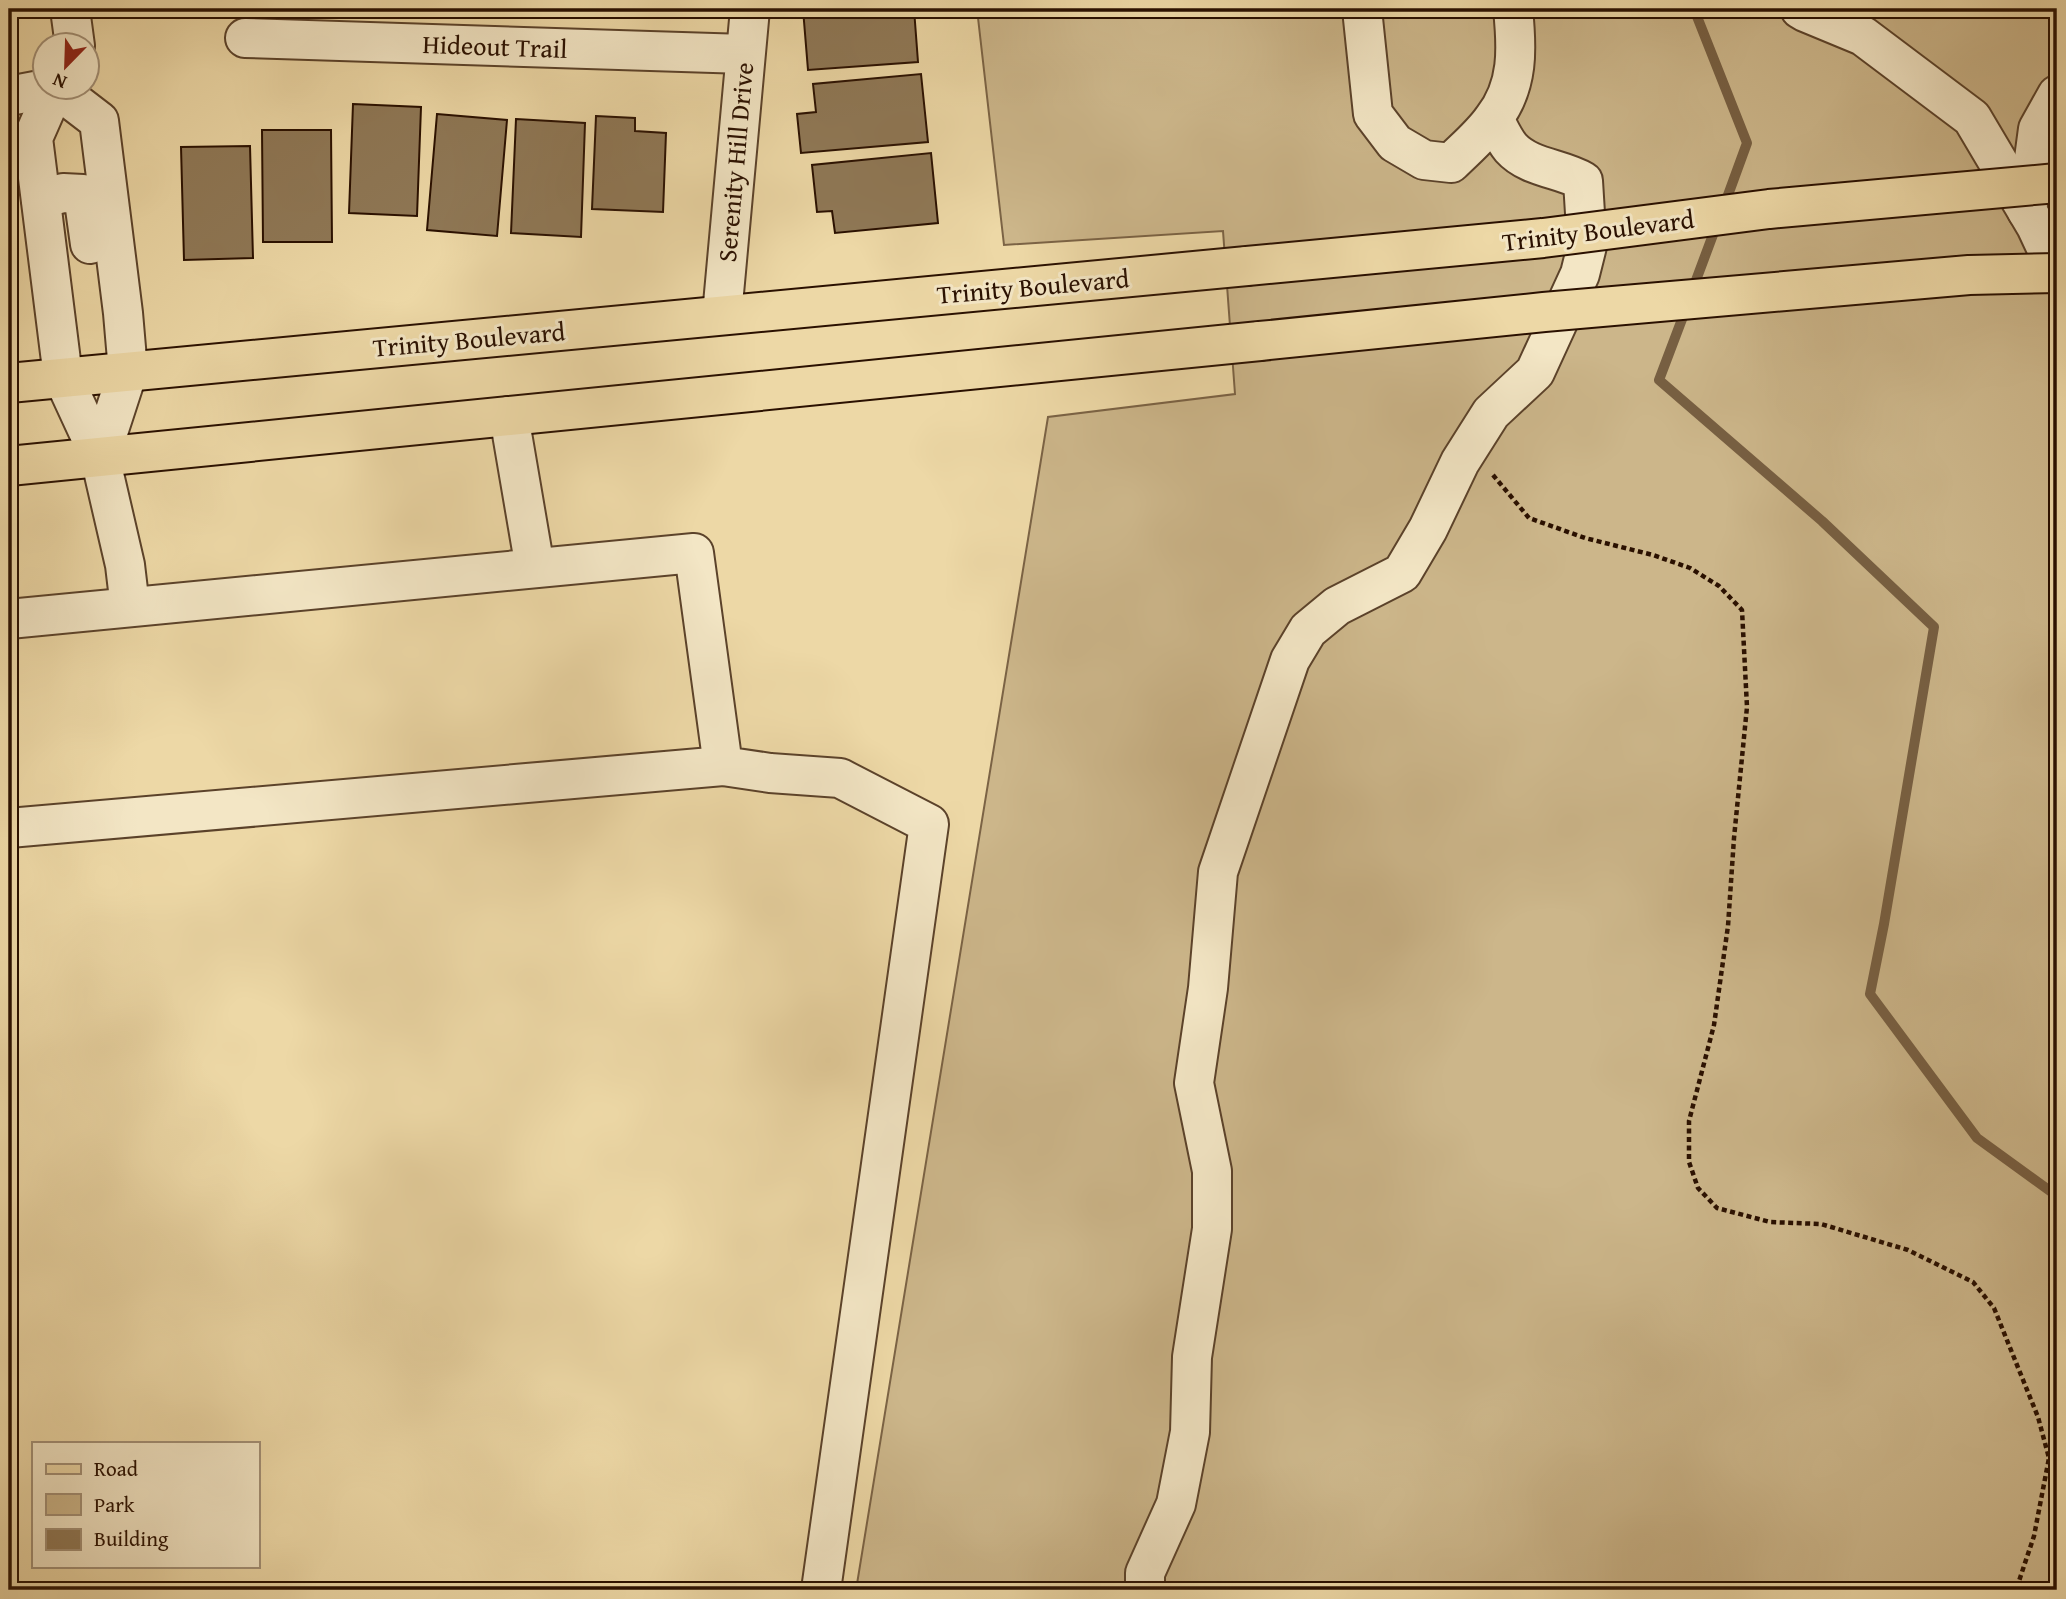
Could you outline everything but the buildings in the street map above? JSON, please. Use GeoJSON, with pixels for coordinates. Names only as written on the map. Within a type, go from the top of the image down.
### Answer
{"type":"FeatureCollection","features":[{"type":"Feature","properties":{"kind":"main road","name":"Trinity Boulevard"},"geometry":{"type":"LineString","coordinates":[[9,383],[1543,238],[1769,209],[2057,183]]}},
{"type":"Feature","properties":{"kind":"main road"},"geometry":{"type":"LineString","coordinates":[[9,466],[1544,312],[1969,275],[2057,272]]}},
{"type":"Feature","properties":{"kind":"street"},"geometry":{"type":"LineString","coordinates":[[70,9],[73,32]]}},
{"type":"Feature","properties":{"kind":"street","name":"Serenity Hill Drive"},"geometry":{"type":"LineString","coordinates":[[722,315],[750,9]]}},
{"type":"Feature","properties":{"kind":"street"},"geometry":{"type":"LineString","coordinates":[[1362,9],[1373,114],[1395,143],[1424,160],[1451,163],[1494,119],[1512,84],[1517,49],[1513,9]]}},
{"type":"Feature","properties":{"kind":"street"},"geometry":{"type":"LineString","coordinates":[[1800,9],[1863,36],[1972,118],[2027,211],[2057,272]]}},
{"type":"Feature","properties":{"kind":"street","name":"Hideout Trail"},"geometry":{"type":"LineString","coordinates":[[245,38],[745,54]]}},
{"type":"Feature","properties":{"kind":"street"},"geometry":{"type":"LineString","coordinates":[[9,96],[32,92]]}},
{"type":"Feature","properties":{"kind":"street"},"geometry":{"type":"LineString","coordinates":[[2027,211],[2038,129],[2057,95]]}},
{"type":"Feature","properties":{"kind":"street"},"geometry":{"type":"LineString","coordinates":[[48,102],[33,138],[64,377],[100,457],[125,565],[130,607]]}},
{"type":"Feature","properties":{"kind":"street"},"geometry":{"type":"LineString","coordinates":[[73,102],[99,121],[128,371],[100,457]]}},
{"type":"Feature","properties":{"kind":"street"},"geometry":{"type":"LineString","coordinates":[[1145,1590],[1145,1573],[1176,1504],[1190,1432],[1192,1357],[1212,1229],[1212,1171],[1194,1083],[1208,988],[1218,872],[1286,672],[1296,650],[1308,630],[1337,606],[1402,573],[1428,529],[1460,462],[1491,413],[1535,372],[1580,274],[1587,246],[1583,181],[1572,174],[1530,161],[1512,149],[1494,119]]}},
{"type":"Feature","properties":{"kind":"street"},"geometry":{"type":"LineString","coordinates":[[41,199],[63,193],[83,194],[91,256],[118,274]]}},
{"type":"Feature","properties":{"kind":"street"},"geometry":{"type":"LineString","coordinates":[[509,416],[535,568]]}},
{"type":"Feature","properties":{"kind":"street"},"geometry":{"type":"LineString","coordinates":[[9,619],[694,553],[723,766]]}},
{"type":"Feature","properties":{"kind":"street"},"geometry":{"type":"LineString","coordinates":[[9,828],[723,766],[770,773],[840,778],[929,824],[821,1590]]}},
{"type":"Feature","properties":{"kind":"path"},"geometry":{"type":"LineString","coordinates":[[1476,436],[1493,476],[1529,518],[1585,538],[1653,555],[1690,568],[1719,586],[1742,610],[1747,706],[1728,926],[1714,1025],[1689,1121],[1689,1162],[1698,1188],[1717,1208],[1770,1222],[1821,1224],[1908,1250],[1973,1282],[1994,1308],[2038,1416],[2049,1458],[2034,1536],[2016,1590]]}},
{"type":"Feature","properties":{"kind":"green space"},"geometry":{"type":"Polygon","coordinates":[[[977,9],[2057,9],[2057,1590],[856,1590],[1048,417],[1235,394],[1223,231],[1004,245],[977,9]]]}},
{"type":"Feature","properties":{"kind":"waterway"},"geometry":{"type":"LineString","coordinates":[[1694,9],[1747,143],[1724,206]]}},
{"type":"Feature","properties":{"kind":"waterway"},"geometry":{"type":"LineString","coordinates":[[1692,291],[1717,224]]}},
{"type":"Feature","properties":{"kind":"waterway"},"geometry":{"type":"LineString","coordinates":[[1687,306],[1659,380],[1822,521],[1934,627],[1870,994],[1977,1138],[2057,1196]]}}]}
